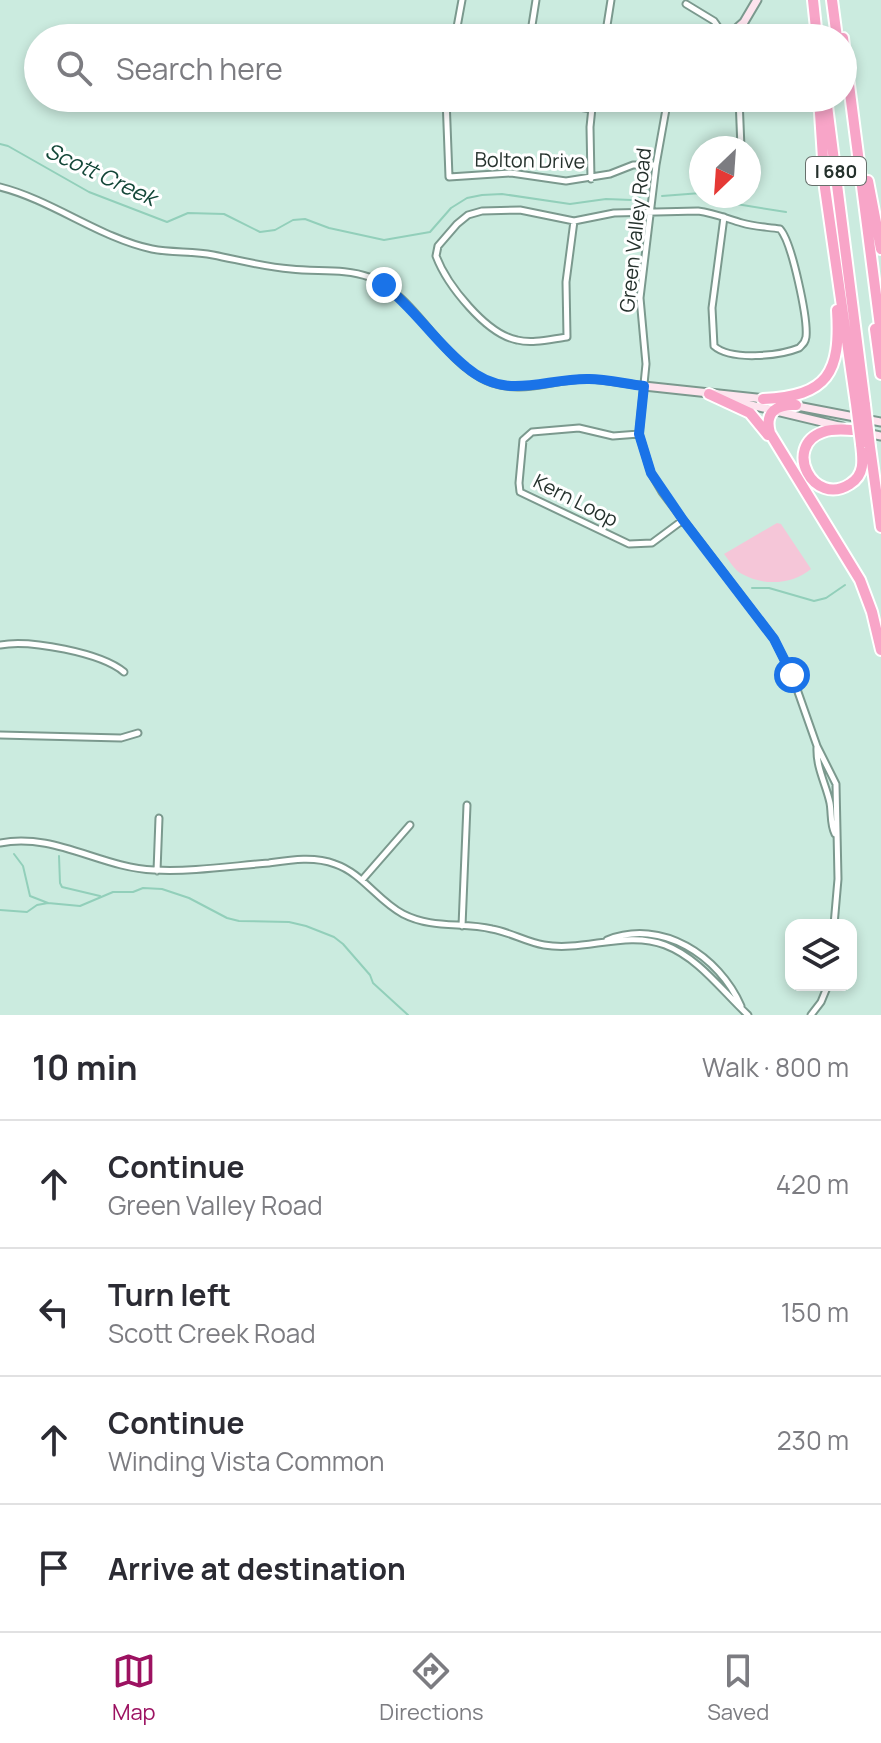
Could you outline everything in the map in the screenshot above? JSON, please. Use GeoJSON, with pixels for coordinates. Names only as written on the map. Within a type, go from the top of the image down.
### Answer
{"type":"FeatureCollection","features":[{"type":"Feature","properties":{"kind":"highway"},"geometry":{"type":"LineString","coordinates":[[813,0],[816,24]]}},
{"type":"Feature","properties":{"kind":"highway","name":"I 680"},"geometry":{"type":"LineString","coordinates":[[835,0],[839,24]]}},
{"type":"Feature","properties":{"kind":"highway"},"geometry":{"type":"LineString","coordinates":[[763,399],[792,397],[806,392],[822,380],[833,364],[839,339],[820,112]]}},
{"type":"Feature","properties":{"kind":"highway","name":"I 680"},"geometry":{"type":"LineString","coordinates":[[828,112],[854,303],[861,405]]}},
{"type":"Feature","properties":{"kind":"highway","name":"I 680"},"geometry":{"type":"LineString","coordinates":[[849,112],[881,374]]}},
{"type":"Feature","properties":{"kind":"highway","name":"I 680"},"geometry":{"type":"LineString","coordinates":[[850,112],[881,334]]}},
{"type":"Feature","properties":{"kind":"highway"},"geometry":{"type":"LineString","coordinates":[[852,112],[881,249]]}},
{"type":"Feature","properties":{"kind":"highway"},"geometry":{"type":"LineString","coordinates":[[832,240],[881,527]]}},
{"type":"Feature","properties":{"kind":"highway"},"geometry":{"type":"LineString","coordinates":[[709,394],[753,415],[776,446],[860,580],[881,650]]}},
{"type":"Feature","properties":{"kind":"highway"},"geometry":{"type":"LineString","coordinates":[[776,446],[768,427],[768,418],[781,406],[796,405]]}},
{"type":"Feature","properties":{"kind":"highway"},"geometry":{"type":"LineString","coordinates":[[855,430],[828,430],[812,438],[804,451],[805,471],[813,482],[824,488],[837,489],[849,485],[862,469],[866,446]]}},
{"type":"Feature","properties":{"kind":"street"},"geometry":{"type":"LineString","coordinates":[[458,24],[462,0]]}},
{"type":"Feature","properties":{"kind":"street"},"geometry":{"type":"LineString","coordinates":[[532,24],[536,0]]}},
{"type":"Feature","properties":{"kind":"street"},"geometry":{"type":"LineString","coordinates":[[607,24],[611,0]]}},
{"type":"Feature","properties":{"kind":"street"},"geometry":{"type":"LineString","coordinates":[[742,24],[757,0]]}},
{"type":"Feature","properties":{"kind":"street"},"geometry":{"type":"LineString","coordinates":[[686,4],[716,24]]}},
{"type":"Feature","properties":{"kind":"street","name":"Bolton Drive"},"geometry":{"type":"LineString","coordinates":[[447,112],[449,177],[511,173],[557,181],[591,179],[633,165],[656,165]]}},
{"type":"Feature","properties":{"kind":"street"},"geometry":{"type":"LineString","coordinates":[[591,112],[591,179]]}},
{"type":"Feature","properties":{"kind":"street","name":"Green Valley Road"},"geometry":{"type":"LineString","coordinates":[[665,112],[640,298],[646,350],[639,434],[651,473],[774,639],[792,675],[817,746]]}},
{"type":"Feature","properties":{"kind":"street"},"geometry":{"type":"LineString","coordinates":[[740,112],[741,136]]}},
{"type":"Feature","properties":{"kind":"street"},"geometry":{"type":"LineString","coordinates":[[0,187],[151,248],[214,255],[256,265],[367,276],[402,299],[429,332],[474,374],[504,386],[524,387],[588,379],[763,399],[881,422]]}},
{"type":"Feature","properties":{"kind":"street"},"geometry":{"type":"LineString","coordinates":[[574,221],[566,282],[567,337],[518,341],[494,330],[450,282],[436,256],[438,246],[457,224],[468,215],[482,211],[520,210],[574,221],[614,213],[698,211],[724,217],[745,224],[780,229],[793,260],[806,336],[799,348],[772,356],[723,352],[714,346],[712,308],[724,217]]}},
{"type":"Feature","properties":{"kind":"street"},"geometry":{"type":"LineString","coordinates":[[709,394],[881,436]]}},
{"type":"Feature","properties":{"kind":"street","name":"Kern Loop"},"geometry":{"type":"LineString","coordinates":[[639,434],[613,436],[579,428],[532,432],[523,440],[520,492],[629,544],[652,543],[683,520]]}},
{"type":"Feature","properties":{"kind":"street"},"geometry":{"type":"LineString","coordinates":[[0,645],[42,645],[106,661],[124,672]]}},
{"type":"Feature","properties":{"kind":"street"},"geometry":{"type":"LineString","coordinates":[[0,735],[121,738],[138,733]]}},
{"type":"Feature","properties":{"kind":"street"},"geometry":{"type":"LineString","coordinates":[[817,746],[836,784],[838,879],[835,919]]}},
{"type":"Feature","properties":{"kind":"street"},"geometry":{"type":"LineString","coordinates":[[817,746],[821,777],[836,835]]}},
{"type":"Feature","properties":{"kind":"street"},"geometry":{"type":"LineString","coordinates":[[821,777],[826,771],[830,772]]}},
{"type":"Feature","properties":{"kind":"street"},"geometry":{"type":"LineString","coordinates":[[828,797],[834,799],[837,795]]}},
{"type":"Feature","properties":{"kind":"street"},"geometry":{"type":"LineString","coordinates":[[462,926],[467,805]]}},
{"type":"Feature","properties":{"kind":"street"},"geometry":{"type":"LineString","coordinates":[[157,871],[159,818]]}},
{"type":"Feature","properties":{"kind":"street"},"geometry":{"type":"LineString","coordinates":[[362,880],[410,825]]}},
{"type":"Feature","properties":{"kind":"street"},"geometry":{"type":"LineString","coordinates":[[0,843],[24,841],[50,844],[112,863],[157,871],[316,860],[336,864],[362,880],[401,913],[426,923],[498,930],[553,946],[640,941],[665,945],[703,970],[746,1013]]}},
{"type":"Feature","properties":{"kind":"street"},"geometry":{"type":"LineString","coordinates":[[603,942],[622,934],[637,934],[657,936],[690,947],[712,963],[746,1013]]}},
{"type":"Feature","properties":{"kind":"street"},"geometry":{"type":"LineString","coordinates":[[811,1015],[826,991]]}},
{"type":"Feature","properties":{"kind":"shaded area"},"geometry":{"type":"Polygon","coordinates":[[[777,523],[781,524],[811,569],[795,578],[777,582],[759,581],[739,573],[724,554],[777,523]]]}},
{"type":"Feature","properties":{"kind":"waterway","name":"Scott Creek"},"geometry":{"type":"LineString","coordinates":[[0,144],[89,192],[167,222],[188,213],[224,214],[260,232],[305,219],[329,228],[384,240],[430,232],[451,208],[467,198],[482,195],[502,194],[570,204],[606,199],[632,200],[646,194]]}},
{"type":"Feature","properties":{"kind":"waterway","name":"Scott Creek"},"geometry":{"type":"LineString","coordinates":[[662,196],[689,194]]}},
{"type":"Feature","properties":{"kind":"waterway","name":"Scott Creek"},"geometry":{"type":"LineString","coordinates":[[761,208],[786,212]]}},
{"type":"Feature","properties":{"kind":"waterway"},"geometry":{"type":"LineString","coordinates":[[752,588],[769,588],[814,601],[826,598],[845,585]]}},
{"type":"Feature","properties":{"kind":"waterway"},"geometry":{"type":"LineString","coordinates":[[14,854],[23,866],[30,896],[48,903]]}},
{"type":"Feature","properties":{"kind":"waterway"},"geometry":{"type":"LineString","coordinates":[[59,856],[62,887],[100,896]]}},
{"type":"Feature","properties":{"kind":"waterway"},"geometry":{"type":"LineString","coordinates":[[0,910],[27,912],[37,905],[48,903],[80,906],[113,892],[133,892],[143,888],[162,889],[189,898],[239,921],[289,922],[306,926],[343,944],[370,975],[373,983],[408,1015]]}},
{"type":"Feature","properties":{"kind":"route"},"geometry":{"type":"LineString","coordinates":[[384,285],[402,299],[429,332],[465,367],[490,382],[524,387],[588,379],[644,386],[639,434],[651,473],[662,492],[774,639],[792,675]]}}]}
